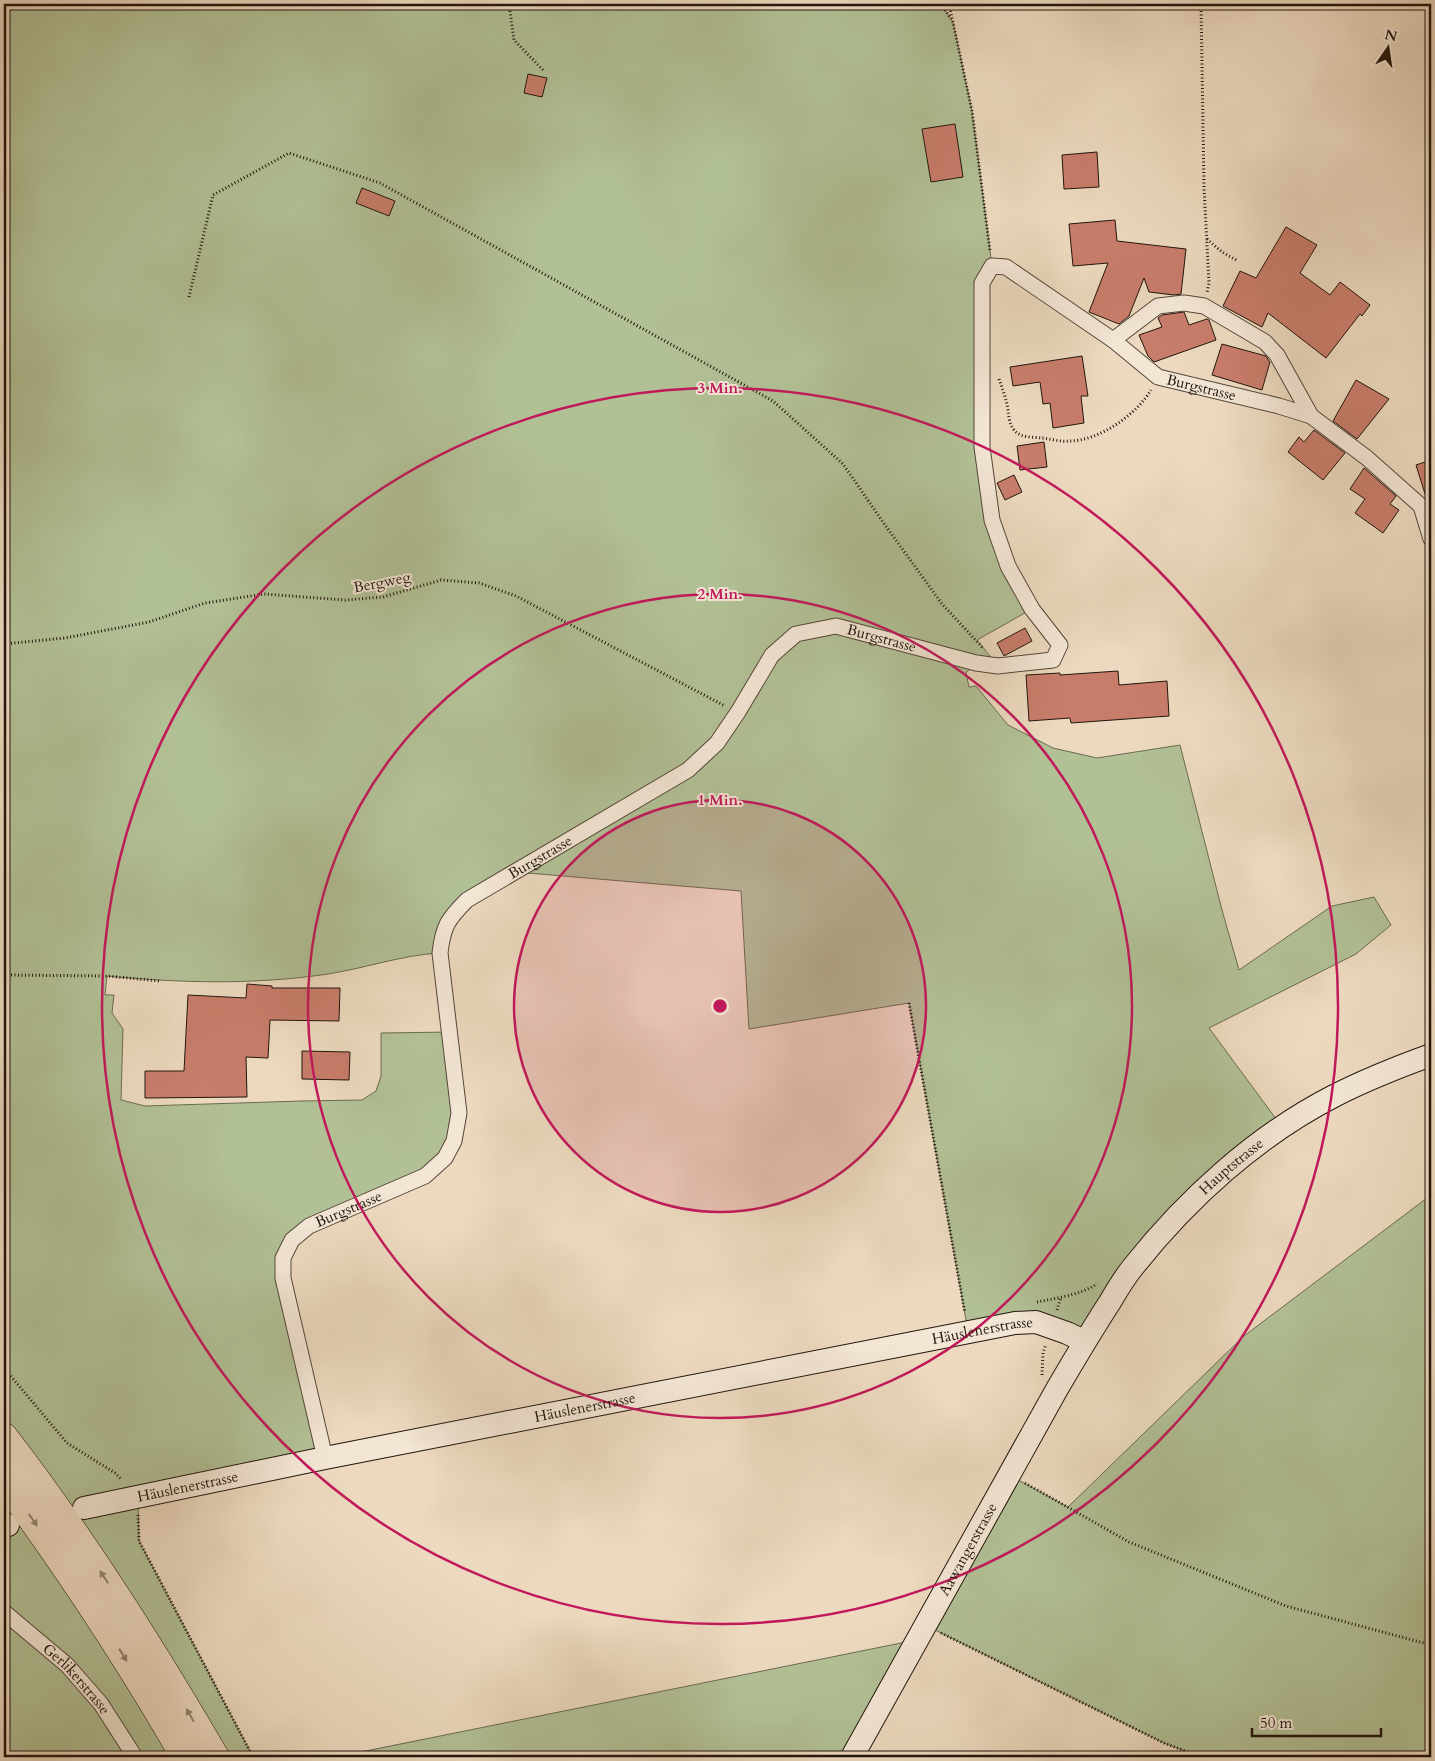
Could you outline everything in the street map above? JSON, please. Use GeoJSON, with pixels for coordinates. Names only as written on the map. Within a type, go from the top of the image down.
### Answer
{"type":"FeatureCollection","features":[{"type":"Feature","properties":{"kind":"highway"},"geometry":{"type":"LineString","coordinates":[[4,1437],[115,1593],[215,1757]]}},
{"type":"Feature","properties":{"kind":"highway"},"geometry":{"type":"LineString","coordinates":[[4,1480],[52,1546],[104,1625],[184,1757]]}},
{"type":"Feature","properties":{"kind":"street","name":"Burgstrasse"},"geometry":{"type":"LineString","coordinates":[[325,1458],[283,1278],[283,1258],[292,1240],[309,1226],[425,1176],[445,1158],[454,1141],[459,1113],[440,953],[442,934],[452,915],[467,900],[688,770],[717,743],[772,655],[796,634],[836,626],[976,663],[998,666],[1053,660],[1060,645],[1032,609],[1008,566],[992,520],[982,447],[982,283],[992,266],[1006,267],[1113,340],[1158,377],[1279,406],[1311,416],[1426,505],[1431,539]]}},
{"type":"Feature","properties":{"kind":"street"},"geometry":{"type":"LineString","coordinates":[[1113,340],[1158,306],[1184,303],[1204,306],[1265,342],[1277,355],[1311,416]]}},
{"type":"Feature","properties":{"kind":"street","name":"Hauptstrasse"},"geometry":{"type":"LineString","coordinates":[[1084,1341],[1132,1268],[1177,1216],[1230,1166],[1282,1127],[1332,1097],[1383,1073],[1431,1055]]}},
{"type":"Feature","properties":{"kind":"street","name":"Häuslenerstrasse"},"geometry":{"type":"LineString","coordinates":[[84,1508],[325,1458],[1015,1323],[1036,1322],[1084,1341]]}},
{"type":"Feature","properties":{"kind":"street","name":"Aawangerstrasse"},"geometry":{"type":"LineString","coordinates":[[852,1757],[1084,1341]]}},
{"type":"Feature","properties":{"kind":"street","name":"Gerlikerstrasse"},"geometry":{"type":"LineString","coordinates":[[4,1612],[67,1664],[101,1704],[135,1757]]}},
{"type":"Feature","properties":{"kind":"path"},"geometry":{"type":"LineString","coordinates":[[509,4],[514,40],[543,70]]}},
{"type":"Feature","properties":{"kind":"path"},"geometry":{"type":"LineString","coordinates":[[941,4],[953,22]]}},
{"type":"Feature","properties":{"kind":"path"},"geometry":{"type":"LineString","coordinates":[[950,4],[972,111],[992,266]]}},
{"type":"Feature","properties":{"kind":"path"},"geometry":{"type":"LineString","coordinates":[[1201,4],[1206,239],[1209,283],[1204,306]]}},
{"type":"Feature","properties":{"kind":"path"},"geometry":{"type":"LineString","coordinates":[[189,297],[213,195],[289,152],[380,183],[773,401],[843,464],[942,604],[998,666]]}},
{"type":"Feature","properties":{"kind":"path"},"geometry":{"type":"LineString","coordinates":[[1206,239],[1222,252],[1238,261]]}},
{"type":"Feature","properties":{"kind":"path"},"geometry":{"type":"LineString","coordinates":[[998,376],[1007,404],[1010,423],[1014,431],[1022,436],[1069,441],[1088,438],[1106,431],[1132,413],[1144,402],[1158,377]]}},
{"type":"Feature","properties":{"kind":"path","name":"Bergweg"},"geometry":{"type":"LineString","coordinates":[[4,644],[65,638],[149,622],[205,603],[264,594],[345,600],[383,596],[441,580],[480,583],[516,596],[738,712]]}},
{"type":"Feature","properties":{"kind":"path"},"geometry":{"type":"LineString","coordinates":[[4,975],[107,976],[160,981]]}},
{"type":"Feature","properties":{"kind":"path"},"geometry":{"type":"LineString","coordinates":[[909,1003],[964,1306]]}},
{"type":"Feature","properties":{"kind":"path"},"geometry":{"type":"LineString","coordinates":[[4,1368],[67,1443],[115,1473],[138,1497],[138,1541],[253,1757]]}},
{"type":"Feature","properties":{"kind":"path"},"geometry":{"type":"LineString","coordinates":[[1009,1474],[1129,1542],[1286,1606],[1431,1645]]}},
{"type":"Feature","properties":{"kind":"path"},"geometry":{"type":"LineString","coordinates":[[1431,1494],[1431,1510]]}},
{"type":"Feature","properties":{"kind":"path"},"geometry":{"type":"LineString","coordinates":[[925,1625],[1164,1743],[1202,1757]]}},
{"type":"Feature","properties":{"kind":"green space"},"geometry":{"type":"Polygon","coordinates":[[[4,4],[941,4],[953,22],[972,111],[992,266],[982,283],[992,521],[1032,609],[977,640],[998,666],[976,663],[966,673],[969,687],[976,686],[1008,725],[1053,748],[1097,758],[1180,745],[1239,970],[1332,906],[1374,897],[1391,925],[1356,954],[1209,1028],[1282,1127],[1229,1166],[1084,1341],[1067,1333],[968,1331],[909,1003],[749,1029],[741,891],[515,872],[467,900],[440,953],[412,956],[328,974],[273,980],[217,982],[107,976],[105,995],[114,995],[112,1013],[123,1029],[121,1100],[145,1106],[362,1100],[376,1091],[381,1076],[381,1033],[450,1032],[459,1113],[445,1158],[309,1226],[283,1258],[325,1458],[138,1497],[139,1541],[253,1757],[4,1757],[4,4]]]}},
{"type":"Feature","properties":{"kind":"green space"},"geometry":{"type":"Polygon","coordinates":[[[1431,1195],[1431,1757],[1201,1757],[1164,1743],[925,1625],[1009,1475],[1068,1507],[1244,1336],[1431,1195]]]}},
{"type":"Feature","properties":{"kind":"green space"},"geometry":{"type":"Polygon","coordinates":[[[916,1640],[852,1757],[336,1757],[916,1640]]]}},
{"type":"Feature","properties":{"kind":"building"},"geometry":{"type":"Polygon","coordinates":[[[528,74],[547,78],[542,97],[524,93],[528,74]]]}},
{"type":"Feature","properties":{"kind":"building"},"geometry":{"type":"Polygon","coordinates":[[[955,124],[963,177],[931,182],[922,129],[955,124]]]}},
{"type":"Feature","properties":{"kind":"building"},"geometry":{"type":"Polygon","coordinates":[[[1097,152],[1099,187],[1064,189],[1062,155],[1097,152]]]}},
{"type":"Feature","properties":{"kind":"building"},"geometry":{"type":"Polygon","coordinates":[[[362,188],[395,201],[389,216],[356,203],[362,188]]]}},
{"type":"Feature","properties":{"kind":"building"},"geometry":{"type":"Polygon","coordinates":[[[1115,220],[1117,241],[1186,249],[1181,294],[1149,292],[1144,278],[1129,316],[1119,324],[1089,312],[1108,263],[1073,266],[1069,224],[1115,220]]]}},
{"type":"Feature","properties":{"kind":"building"},"geometry":{"type":"Polygon","coordinates":[[[1286,227],[1317,245],[1300,273],[1330,295],[1340,282],[1370,305],[1362,316],[1360,314],[1326,358],[1268,313],[1262,327],[1223,306],[1240,271],[1256,278],[1286,227]]]}},
{"type":"Feature","properties":{"kind":"building"},"geometry":{"type":"Polygon","coordinates":[[[1184,312],[1189,325],[1209,320],[1216,340],[1154,362],[1148,356],[1139,335],[1162,327],[1158,318],[1162,315],[1184,312]]]}},
{"type":"Feature","properties":{"kind":"building"},"geometry":{"type":"Polygon","coordinates":[[[1222,344],[1266,356],[1270,362],[1262,390],[1212,375],[1222,344]]]}},
{"type":"Feature","properties":{"kind":"building"},"geometry":{"type":"Polygon","coordinates":[[[1082,356],[1088,396],[1081,396],[1084,423],[1053,428],[1050,403],[1043,404],[1040,382],[1013,386],[1010,367],[1082,356]]]}},
{"type":"Feature","properties":{"kind":"building"},"geometry":{"type":"Polygon","coordinates":[[[1356,380],[1389,399],[1357,439],[1333,421],[1356,380]]]}},
{"type":"Feature","properties":{"kind":"building"},"geometry":{"type":"Polygon","coordinates":[[[1314,430],[1345,453],[1323,480],[1288,452],[1299,437],[1304,442],[1314,430]]]}},
{"type":"Feature","properties":{"kind":"building"},"geometry":{"type":"Polygon","coordinates":[[[1044,442],[1047,467],[1020,470],[1017,446],[1044,442]]]}},
{"type":"Feature","properties":{"kind":"building"},"geometry":{"type":"Polygon","coordinates":[[[1431,460],[1430,503],[1426,497],[1416,465],[1431,460]]]}},
{"type":"Feature","properties":{"kind":"building"},"geometry":{"type":"Polygon","coordinates":[[[1364,468],[1396,496],[1390,504],[1399,510],[1383,533],[1355,513],[1365,499],[1350,489],[1364,468]]]}},
{"type":"Feature","properties":{"kind":"building"},"geometry":{"type":"Polygon","coordinates":[[[1014,475],[1022,492],[1005,500],[997,483],[1014,475]]]}},
{"type":"Feature","properties":{"kind":"building"},"geometry":{"type":"Polygon","coordinates":[[[1025,628],[1032,641],[1004,656],[997,643],[1025,628]]]}},
{"type":"Feature","properties":{"kind":"building"},"geometry":{"type":"Polygon","coordinates":[[[1118,671],[1119,685],[1167,681],[1169,716],[1071,723],[1070,718],[1029,721],[1026,675],[1118,671]]]}},
{"type":"Feature","properties":{"kind":"building"},"geometry":{"type":"Polygon","coordinates":[[[247,984],[272,986],[272,988],[340,988],[339,1021],[270,1020],[268,1058],[246,1057],[247,1097],[145,1098],[145,1071],[184,1071],[188,995],[246,998],[247,984]]]}},
{"type":"Feature","properties":{"kind":"building"},"geometry":{"type":"Polygon","coordinates":[[[302,1051],[350,1052],[349,1080],[302,1079],[302,1051]]]}}]}
